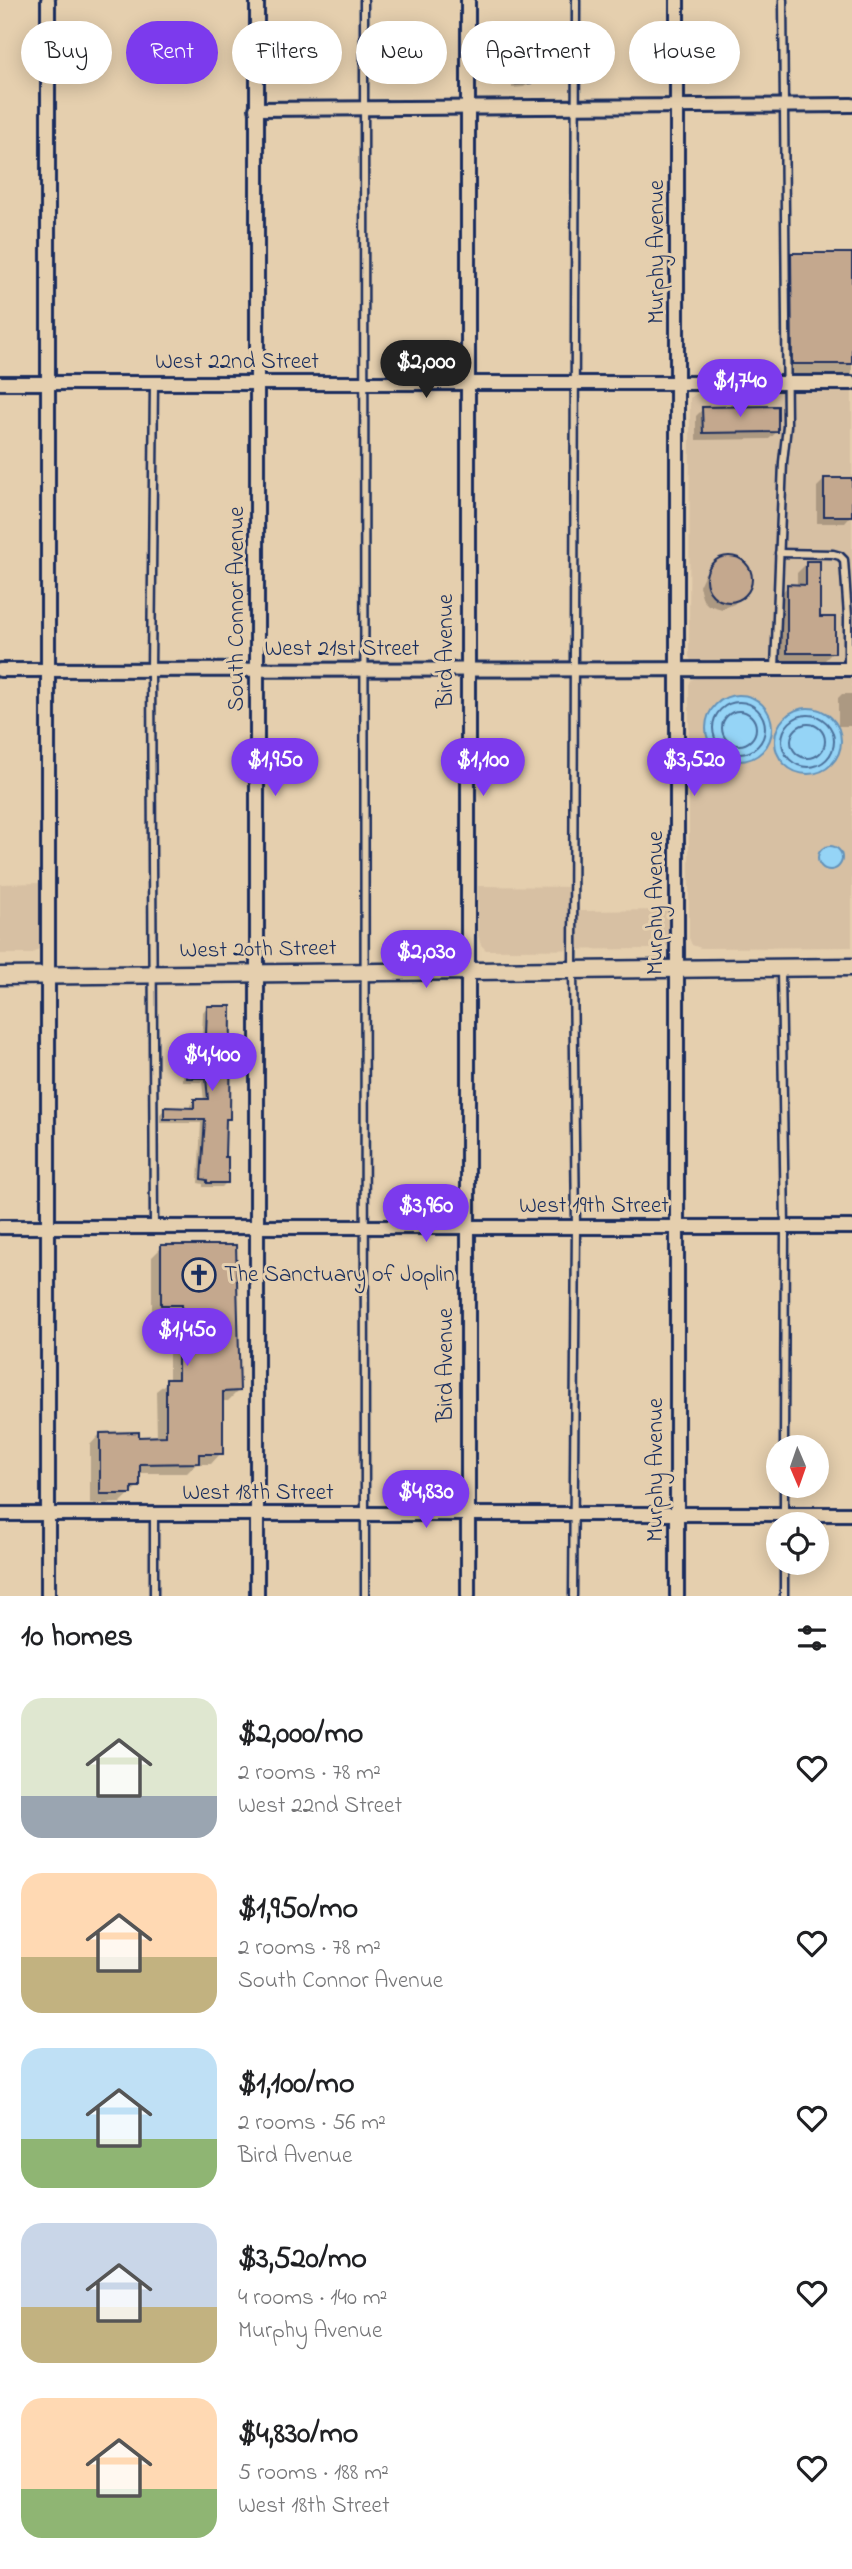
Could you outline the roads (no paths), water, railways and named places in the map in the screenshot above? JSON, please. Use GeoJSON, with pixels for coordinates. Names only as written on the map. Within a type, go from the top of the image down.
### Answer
{"type":"FeatureCollection","features":[{"type":"Feature","properties":{"kind":"main road","name":"West 20th Street"},"geometry":{"type":"LineString","coordinates":[[0,975],[852,967]]}},
{"type":"Feature","properties":{"kind":"street"},"geometry":{"type":"LineString","coordinates":[[48,0],[48,1596]]}},
{"type":"Feature","properties":{"kind":"street","name":"South Connor Avenue"},"geometry":{"type":"LineString","coordinates":[[257,0],[257,1596]]}},
{"type":"Feature","properties":{"kind":"street","name":"Bird Avenue"},"geometry":{"type":"LineString","coordinates":[[467,1596],[468,0]]}},
{"type":"Feature","properties":{"kind":"street","name":"Murphy Avenue"},"geometry":{"type":"LineString","coordinates":[[677,0],[677,1596]]}},
{"type":"Feature","properties":{"kind":"street"},"geometry":{"type":"LineString","coordinates":[[256,109],[852,105]]}},
{"type":"Feature","properties":{"kind":"street","name":"West 22nd Street"},"geometry":{"type":"LineString","coordinates":[[0,383],[852,383]]}},
{"type":"Feature","properties":{"kind":"street","name":"West 21st Street"},"geometry":{"type":"LineString","coordinates":[[0,670],[850,669]]}},
{"type":"Feature","properties":{"kind":"street","name":"West 19th Street"},"geometry":{"type":"LineString","coordinates":[[0,1227],[852,1227]]}},
{"type":"Feature","properties":{"kind":"street","name":"West 18th Street"},"geometry":{"type":"LineString","coordinates":[[0,1514],[677,1514],[766,1518]]}},
{"type":"Feature","properties":{"kind":"street","name":"West 18th Street"},"geometry":{"type":"LineString","coordinates":[[829,1516],[852,1514]]}},
{"type":"Feature","properties":{"kind":"lane"},"geometry":{"type":"LineString","coordinates":[[364,0],[365,1596]]}},
{"type":"Feature","properties":{"kind":"lane"},"geometry":{"type":"LineString","coordinates":[[573,1596],[576,1227],[573,970],[576,0]]}},
{"type":"Feature","properties":{"kind":"lane"},"geometry":{"type":"LineString","coordinates":[[774,671],[783,462],[787,443],[783,0]]}},
{"type":"Feature","properties":{"kind":"lane"},"geometry":{"type":"LineString","coordinates":[[154,1227],[151,670],[155,383]]}},
{"type":"Feature","properties":{"kind":"lane"},"geometry":{"type":"LineString","coordinates":[[779,554],[833,554],[840,555],[844,560],[850,669]]}},
{"type":"Feature","properties":{"kind":"lane"},"geometry":{"type":"LineString","coordinates":[[781,968],[785,1227],[784,1435]]}},
{"type":"Feature","properties":{"kind":"lane"},"geometry":{"type":"LineString","coordinates":[[154,1514],[154,1596]]}},
{"type":"Feature","properties":{"kind":"lane"},"geometry":{"type":"LineString","coordinates":[[784,1575],[784,1596]]}},
{"type":"Feature","properties":{"kind":"water"},"geometry":{"type":"Polygon","coordinates":[[[739,695],[752,698],[762,705],[769,715],[772,728],[769,741],[762,751],[752,758],[739,761],[726,758],[716,751],[709,741],[706,728],[709,715],[716,705],[726,698],[739,695]]]}},
{"type":"Feature","properties":{"kind":"water"},"geometry":{"type":"Polygon","coordinates":[[[808,708],[821,711],[831,718],[838,728],[841,741],[838,754],[831,764],[821,771],[808,774],[795,771],[785,764],[778,754],[775,741],[778,728],[785,718],[795,711],[808,708]]]}},
{"type":"Feature","properties":{"kind":"water"},"geometry":{"type":"Polygon","coordinates":[[[825,846],[835,846],[842,853],[842,863],[835,870],[825,870],[818,863],[818,853],[825,846]]]}},
{"type":"Feature","properties":{"kind":"place","name":"The Sanctuary of Joplin"},"geometry":{"type":"Point","coordinates":[199,1275]}}]}
